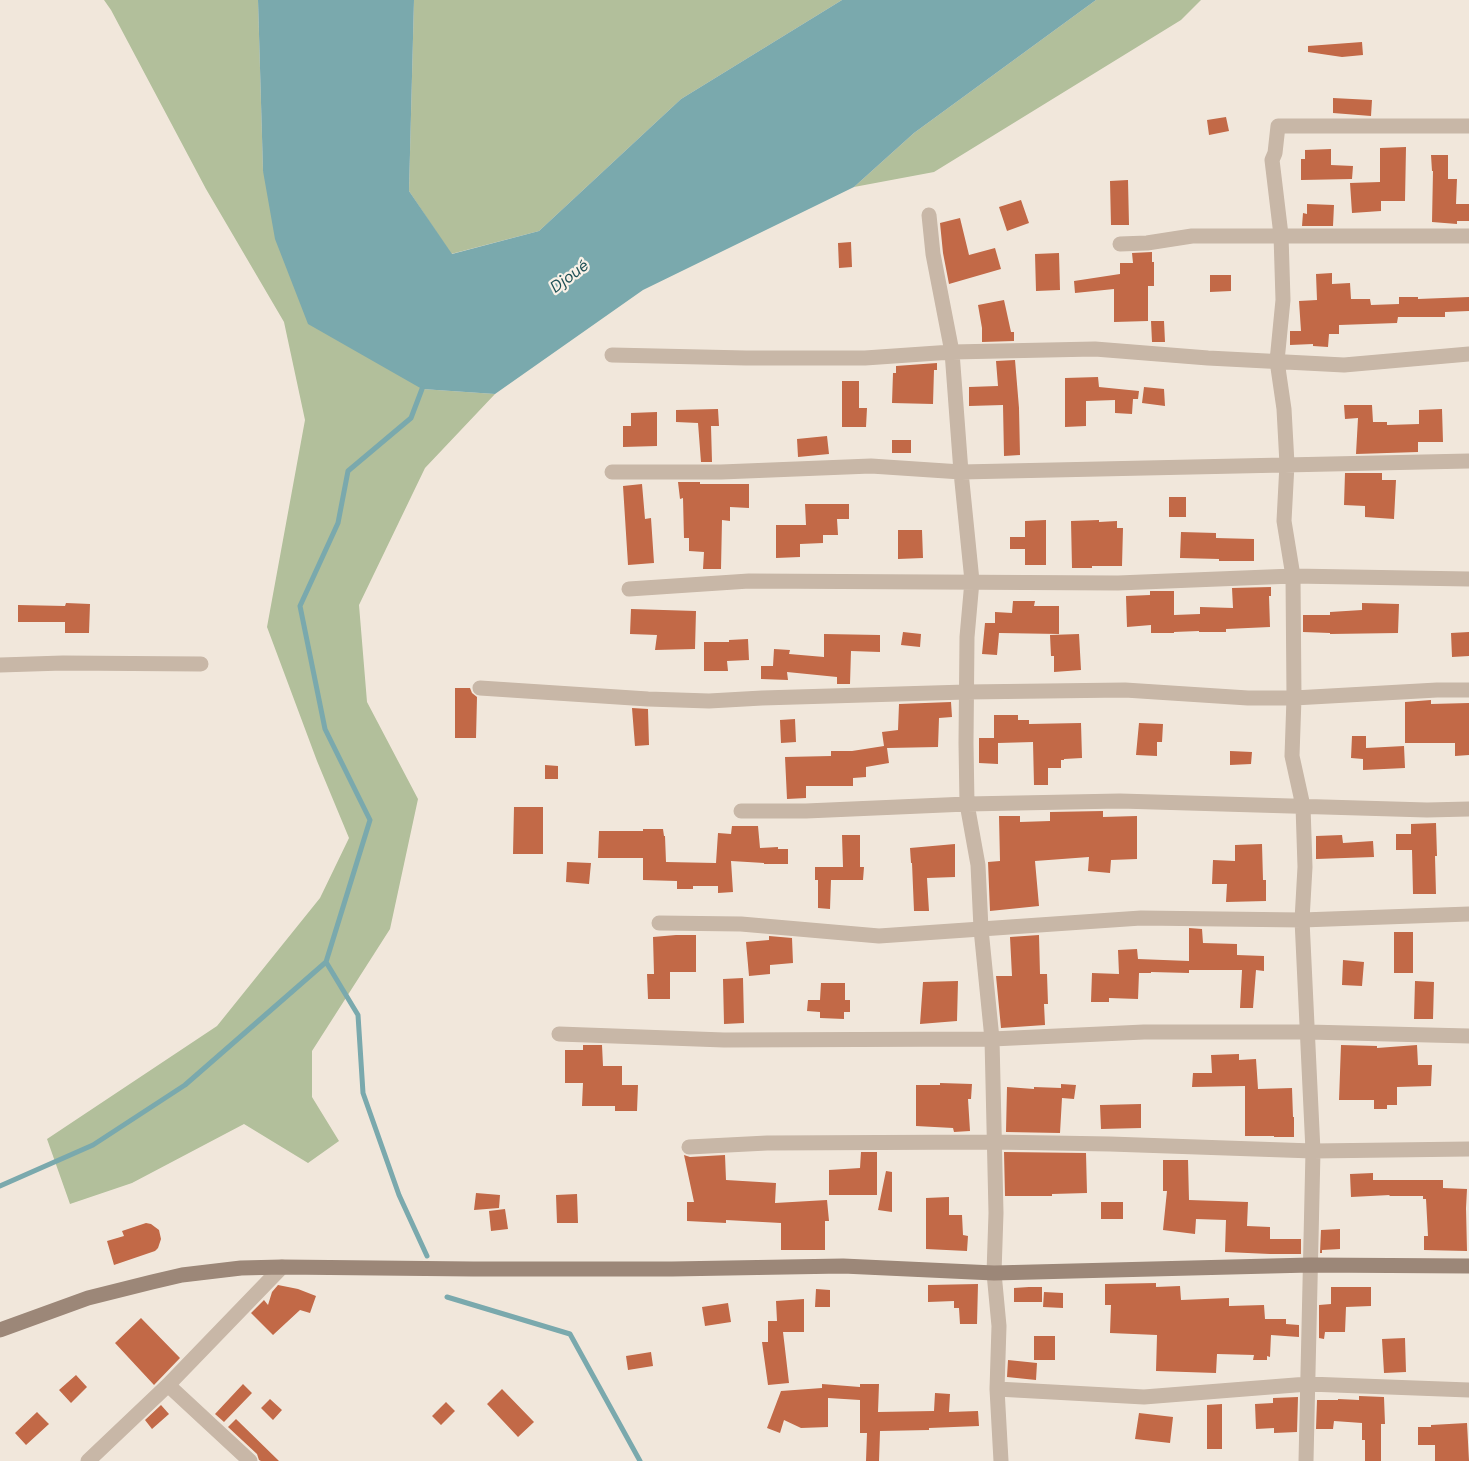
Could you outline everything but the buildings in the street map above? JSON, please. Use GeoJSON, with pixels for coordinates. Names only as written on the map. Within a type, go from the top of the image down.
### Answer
{"type":"FeatureCollection","features":[{"type":"Feature","properties":{"kind":"street"},"geometry":{"type":"LineString","coordinates":[[1306,1461],[1313,1151],[1302,920],[1305,867],[1303,806],[1292,756],[1293,576],[1284,521],[1287,464],[1284,409],[1277,361],[1283,300],[1281,236],[1272,160],[1278,126],[1469,126]]}},
{"type":"Feature","properties":{"kind":"street"},"geometry":{"type":"LineString","coordinates":[[929,215],[933,254],[952,352],[972,581],[967,637],[967,804],[978,865],[981,929],[992,1039],[996,1213],[994,1273],[999,1326],[998,1389],[1001,1461]]}},
{"type":"Feature","properties":{"kind":"street"},"geometry":{"type":"LineString","coordinates":[[1120,244],[1147,243],[1192,236],[1469,236]]}},
{"type":"Feature","properties":{"kind":"street"},"geometry":{"type":"LineString","coordinates":[[612,355],[853,358],[952,352],[1095,349],[1344,365],[1469,354]]}},
{"type":"Feature","properties":{"kind":"street"},"geometry":{"type":"LineString","coordinates":[[612,472],[721,472],[871,466],[961,472],[1469,461]]}},
{"type":"Feature","properties":{"kind":"street"},"geometry":{"type":"LineString","coordinates":[[629,589],[749,581],[1118,583],[1293,576],[1469,579]]}},
{"type":"Feature","properties":{"kind":"street"},"geometry":{"type":"LineString","coordinates":[[0,665],[201,664]]}},
{"type":"Feature","properties":{"kind":"street"},"geometry":{"type":"LineString","coordinates":[[480,688],[709,701],[966,692],[1125,690],[1248,698],[1294,698],[1469,690]]}},
{"type":"Feature","properties":{"kind":"street"},"geometry":{"type":"LineString","coordinates":[[741,811],[1120,801],[1427,810],[1469,809]]}},
{"type":"Feature","properties":{"kind":"street"},"geometry":{"type":"LineString","coordinates":[[659,923],[741,924],[879,936],[1141,918],[1302,920],[1469,914]]}},
{"type":"Feature","properties":{"kind":"street"},"geometry":{"type":"LineString","coordinates":[[559,1034],[724,1040],[992,1039],[1144,1032],[1308,1032],[1469,1036]]}},
{"type":"Feature","properties":{"kind":"street"},"geometry":{"type":"LineString","coordinates":[[689,1147],[767,1143],[993,1142],[1313,1151],[1469,1149]]}},
{"type":"Feature","properties":{"kind":"street"},"geometry":{"type":"LineString","coordinates":[[0,1330],[88,1298],[182,1275],[241,1268],[543,1269],[843,1266],[994,1273],[1310,1265],[1469,1266]]}},
{"type":"Feature","properties":{"kind":"street"},"geometry":{"type":"LineString","coordinates":[[88,1461],[168,1385],[282,1267]]}},
{"type":"Feature","properties":{"kind":"street"},"geometry":{"type":"LineString","coordinates":[[998,1389],[1144,1397],[1308,1384],[1469,1390]]}},
{"type":"Feature","properties":{"kind":"street"},"geometry":{"type":"LineString","coordinates":[[168,1385],[250,1461]]}},
{"type":"Feature","properties":{"kind":"green space"},"geometry":{"type":"Polygon","coordinates":[[[104,0],[258,0],[263,171],[422,389],[495,394],[425,468],[359,605],[367,702],[418,799],[390,929],[312,1051],[312,1097],[339,1141],[308,1163],[244,1124],[132,1183],[70,1204],[47,1139],[217,1026],[320,898],[349,838],[317,761],[267,627],[305,420],[284,322],[206,189],[104,0]]]}},
{"type":"Feature","properties":{"kind":"green space"},"geometry":{"type":"Polygon","coordinates":[[[414,0],[842,0],[681,99],[539,231],[451,254],[409,191],[414,0]]]}},
{"type":"Feature","properties":{"kind":"green space"},"geometry":{"type":"Polygon","coordinates":[[[1096,0],[1201,0],[1181,20],[934,172],[854,187],[914,133],[1096,0]]]}},
{"type":"Feature","properties":{"kind":"water","name":"Djoué"},"geometry":{"type":"Polygon","coordinates":[[[258,0],[414,0],[409,191],[452,254],[539,231],[681,99],[842,0],[1096,0],[914,133],[854,187],[643,290],[495,394],[422,389],[308,324],[275,239],[263,171],[258,0]]]}},
{"type":"Feature","properties":{"kind":"waterway"},"geometry":{"type":"LineString","coordinates":[[0,1186],[93,1145],[185,1085],[326,962],[370,820],[325,729],[300,606],[338,523],[348,471],[411,418],[422,389]]}},
{"type":"Feature","properties":{"kind":"waterway"},"geometry":{"type":"LineString","coordinates":[[326,962],[358,1015],[363,1093],[399,1195],[427,1256]]}},
{"type":"Feature","properties":{"kind":"waterway"},"geometry":{"type":"LineString","coordinates":[[447,1297],[570,1334],[640,1461]]}}]}
